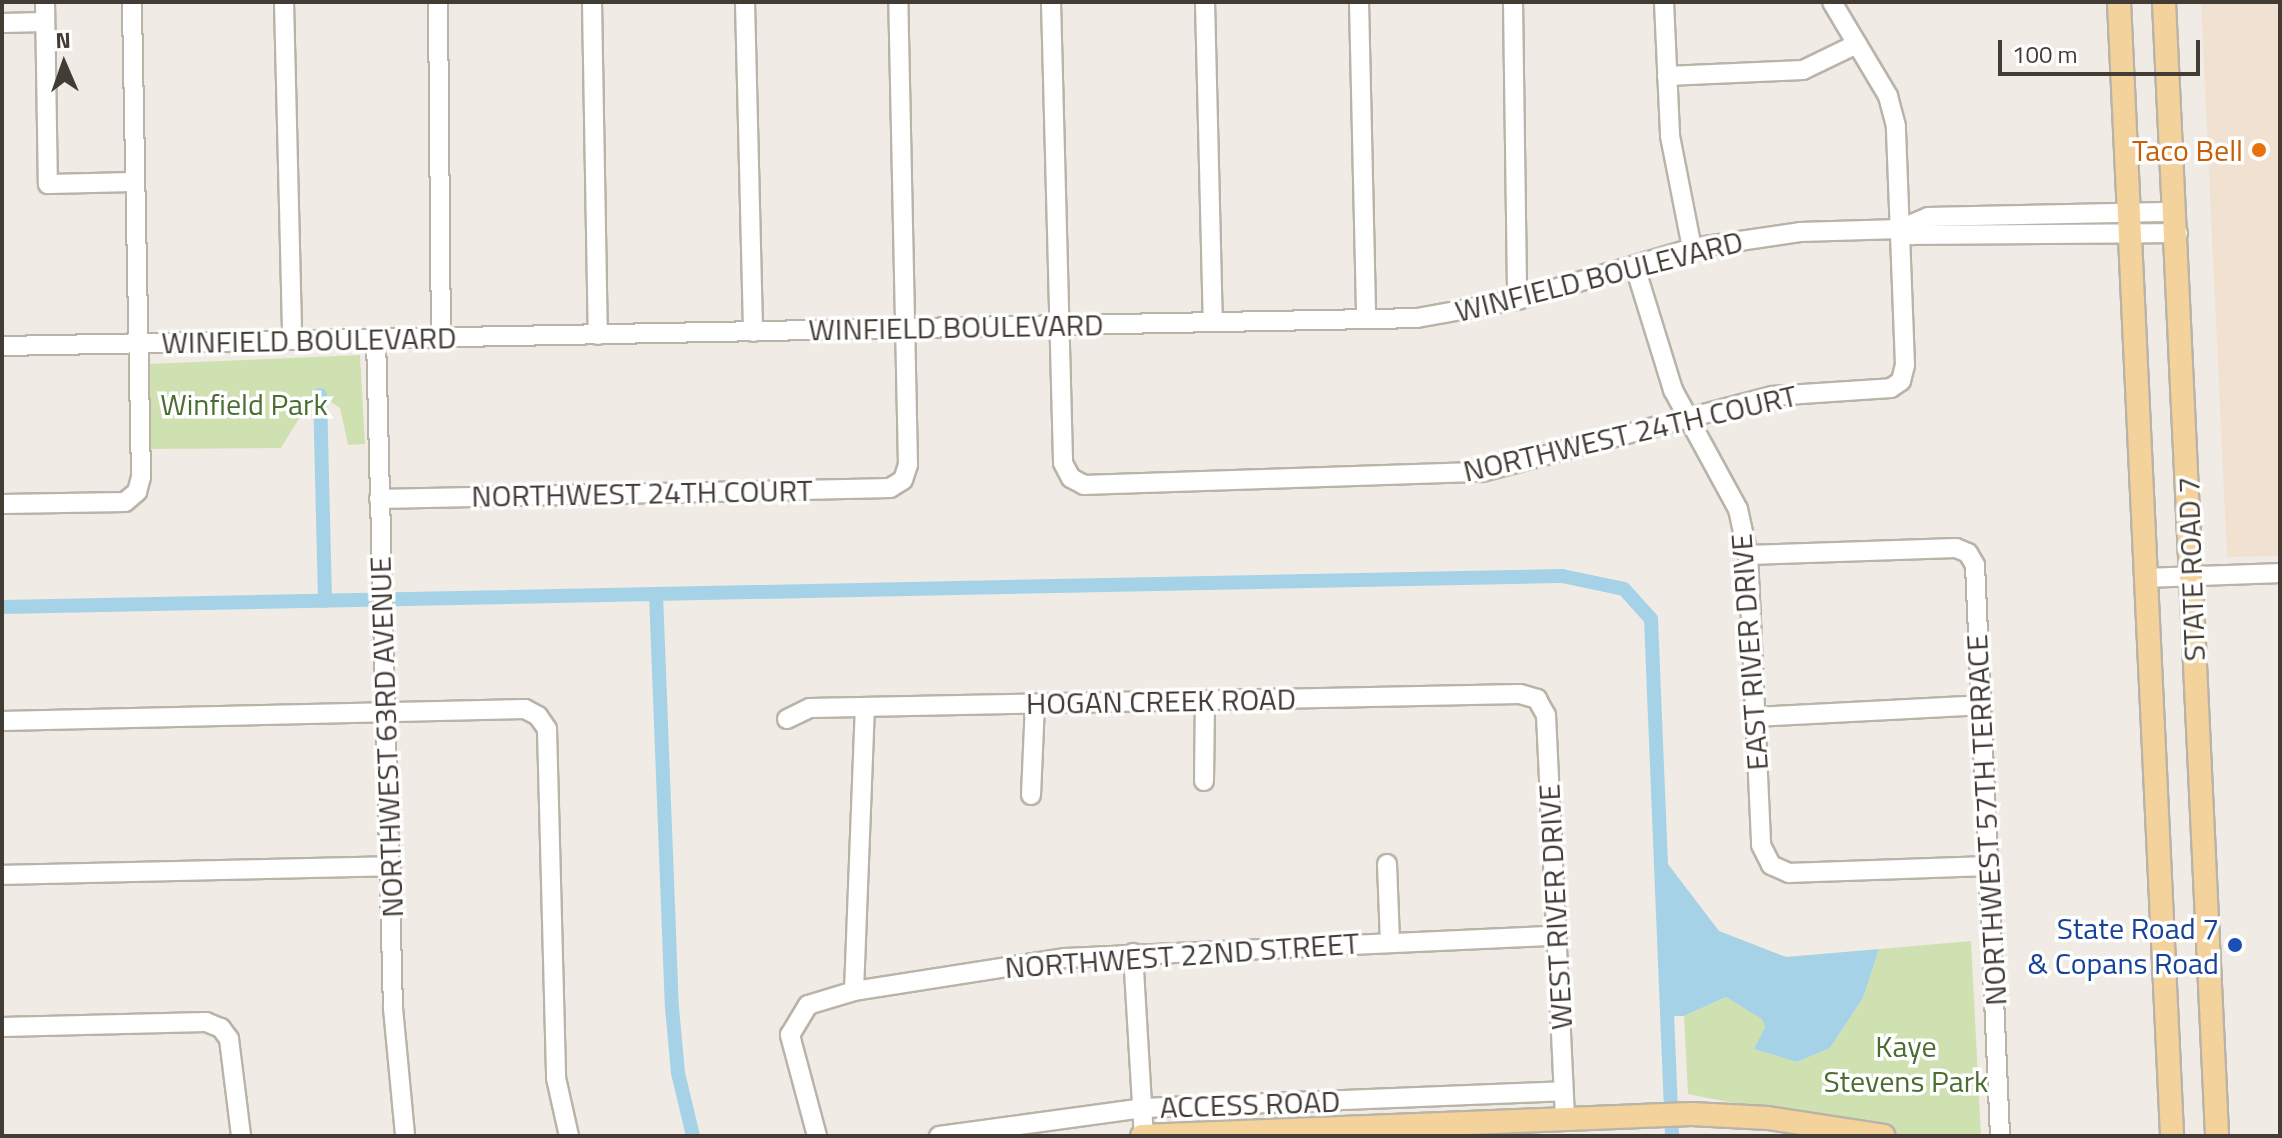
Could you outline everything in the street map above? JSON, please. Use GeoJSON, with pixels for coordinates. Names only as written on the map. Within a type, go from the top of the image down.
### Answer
{"type":"FeatureCollection","features":[{"type":"Feature","properties":{"kind":"main road","name":"STATE ROAD 7"},"geometry":{"type":"LineString","coordinates":[[2119,2],[2172,1136]]}},
{"type":"Feature","properties":{"kind":"main road","name":"STATE ROAD 7"},"geometry":{"type":"LineString","coordinates":[[2164,2],[2217,1136]]}},
{"type":"Feature","properties":{"kind":"main road"},"geometry":{"type":"LineString","coordinates":[[1143,1136],[1692,1114],[1768,1118],[1884,1136]]}},
{"type":"Feature","properties":{"kind":"street"},"geometry":{"type":"LineString","coordinates":[[45,2],[48,184],[134,182]]}},
{"type":"Feature","properties":{"kind":"street"},"geometry":{"type":"LineString","coordinates":[[2,504],[125,502],[137,492],[138,344],[132,2]]}},
{"type":"Feature","properties":{"kind":"street"},"geometry":{"type":"LineString","coordinates":[[284,2],[292,340]]}},
{"type":"Feature","properties":{"kind":"street"},"geometry":{"type":"LineString","coordinates":[[438,2],[441,336]]}},
{"type":"Feature","properties":{"kind":"street"},"geometry":{"type":"LineString","coordinates":[[592,2],[598,335]]}},
{"type":"Feature","properties":{"kind":"street"},"geometry":{"type":"LineString","coordinates":[[745,2],[753,332]]}},
{"type":"Feature","properties":{"kind":"street"},"geometry":{"type":"LineString","coordinates":[[898,2],[905,329]]}},
{"type":"Feature","properties":{"kind":"street"},"geometry":{"type":"LineString","coordinates":[[1051,2],[1058,325]]}},
{"type":"Feature","properties":{"kind":"street"},"geometry":{"type":"LineString","coordinates":[[1205,2],[1213,321]]}},
{"type":"Feature","properties":{"kind":"street"},"geometry":{"type":"LineString","coordinates":[[1359,2],[1366,319]]}},
{"type":"Feature","properties":{"kind":"street"},"geometry":{"type":"LineString","coordinates":[[1513,2],[1517,300]]}},
{"type":"Feature","properties":{"kind":"street"},"geometry":{"type":"LineString","coordinates":[[1664,2],[1672,150],[1692,248]]}},
{"type":"Feature","properties":{"kind":"street"},"geometry":{"type":"LineString","coordinates":[[1832,2],[1888,96],[1896,126],[1900,229]]}},
{"type":"Feature","properties":{"kind":"street"},"geometry":{"type":"LineString","coordinates":[[2,23],[45,22]]}},
{"type":"Feature","properties":{"kind":"street"},"geometry":{"type":"LineString","coordinates":[[1667,76],[1803,70],[1857,44]]}},
{"type":"Feature","properties":{"kind":"street","name":"WINFIELD BOULEVARD"},"geometry":{"type":"LineString","coordinates":[[2,346],[1417,318],[1517,300],[1692,248],[1800,232],[1900,229],[1928,217],[2130,224],[2176,222]]}},
{"type":"Feature","properties":{"kind":"street","name":"NORTHWEST 24TH COURT"},"geometry":{"type":"LineString","coordinates":[[1058,325],[1063,463],[1071,478],[1084,485],[1482,472],[1687,421],[1772,396],[1891,388],[1901,381],[1900,229]]}},
{"type":"Feature","properties":{"kind":"street","name":"EAST RIVER DRIVE"},"geometry":{"type":"LineString","coordinates":[[1635,267],[1687,421],[1738,509],[1748,555],[1761,845],[1771,865],[1789,873],[1987,866]]}},
{"type":"Feature","properties":{"kind":"street","name":"NORTHWEST 24TH COURT"},"geometry":{"type":"LineString","coordinates":[[379,499],[890,488],[903,480],[908,465],[905,329]]}},
{"type":"Feature","properties":{"kind":"street","name":"NORTHWEST 63RD AVENUE"},"geometry":{"type":"LineString","coordinates":[[376,338],[380,587],[396,1069],[405,1136]]}},
{"type":"Feature","properties":{"kind":"street","name":"NORTHWEST 57TH TERRACE"},"geometry":{"type":"LineString","coordinates":[[1748,555],[1956,548],[1968,553],[1975,565],[2000,1136]]}},
{"type":"Feature","properties":{"kind":"street"},"geometry":{"type":"LineString","coordinates":[[2146,578],[2280,573]]}},
{"type":"Feature","properties":{"kind":"street","name":"HOGAN CREEK ROAD"},"geometry":{"type":"LineString","coordinates":[[787,719],[810,708],[1520,694],[1537,699]]}},
{"type":"Feature","properties":{"kind":"street","name":"WEST RIVER DRIVE"},"geometry":{"type":"LineString","coordinates":[[1537,699],[1546,715],[1565,1118]]}},
{"type":"Feature","properties":{"kind":"street"},"geometry":{"type":"LineString","coordinates":[[1204,781],[1205,700]]}},
{"type":"Feature","properties":{"kind":"street"},"geometry":{"type":"LineString","coordinates":[[1031,795],[1035,704]]}},
{"type":"Feature","properties":{"kind":"street"},"geometry":{"type":"LineString","coordinates":[[1754,717],[1981,705]]}},
{"type":"Feature","properties":{"kind":"street"},"geometry":{"type":"LineString","coordinates":[[854,991],[865,707]]}},
{"type":"Feature","properties":{"kind":"street"},"geometry":{"type":"LineString","coordinates":[[2,721],[525,709],[538,716],[547,729],[556,1078],[569,1136]]}},
{"type":"Feature","properties":{"kind":"street"},"geometry":{"type":"LineString","coordinates":[[1387,864],[1390,942]]}},
{"type":"Feature","properties":{"kind":"street"},"geometry":{"type":"LineString","coordinates":[[2,875],[391,866]]}},
{"type":"Feature","properties":{"kind":"street","name":"NORTHWEST 22ND STREET"},"geometry":{"type":"LineString","coordinates":[[817,1136],[790,1035],[808,1005],[854,991],[1064,958],[1556,936]]}},
{"type":"Feature","properties":{"kind":"street"},"geometry":{"type":"LineString","coordinates":[[1133,953],[1143,1136]]}},
{"type":"Feature","properties":{"kind":"street"},"geometry":{"type":"LineString","coordinates":[[2,1027],[206,1022],[221,1028],[229,1039],[241,1136]]}},
{"type":"Feature","properties":{"kind":"street","name":"ACCESS ROAD"},"geometry":{"type":"LineString","coordinates":[[939,1136],[1143,1108],[1563,1091]]}},
{"type":"Feature","properties":{"kind":"shaded area"},"geometry":{"type":"Polygon","coordinates":[[[2201,2],[2280,2],[2280,556],[2227,557],[2201,2]]]}},
{"type":"Feature","properties":{"kind":"green space","name":"Winfield Park"},"geometry":{"type":"Polygon","coordinates":[[[360,355],[365,444],[348,445],[340,408],[331,402],[308,404],[281,448],[149,449],[148,364],[360,355]]]}},
{"type":"Feature","properties":{"kind":"green space","name":"Kaye Stevens Park"},"geometry":{"type":"Polygon","coordinates":[[[1971,941],[1981,1136],[1901,1136],[1688,1094],[1684,1016],[1726,997],[1762,1018],[1765,1027],[1755,1049],[1797,1062],[1830,1048],[1863,998],[1879,949],[1971,941]]]}},
{"type":"Feature","properties":{"kind":"water"},"geometry":{"type":"Polygon","coordinates":[[[1661,855],[1719,931],[1786,957],[1879,949],[1863,998],[1830,1048],[1797,1062],[1754,1049],[1765,1027],[1762,1019],[1726,997],[1684,1016],[1668,1016],[1661,855]]]}},
{"type":"Feature","properties":{"kind":"waterway"},"geometry":{"type":"LineString","coordinates":[[320,395],[325,601]]}},
{"type":"Feature","properties":{"kind":"waterway"},"geometry":{"type":"LineString","coordinates":[[2,607],[1562,576],[1624,589],[1651,619],[1672,1136]]}},
{"type":"Feature","properties":{"kind":"waterway"},"geometry":{"type":"LineString","coordinates":[[656,594],[672,1008],[678,1073],[693,1136]]}},
{"type":"Feature","properties":{"kind":"place","name":"Taco Bell"},"geometry":{"type":"Point","coordinates":[2259,150]}},
{"type":"Feature","properties":{"kind":"place","name":"State Road 7 & Copans Road"},"geometry":{"type":"Point","coordinates":[2235,945]}}]}
